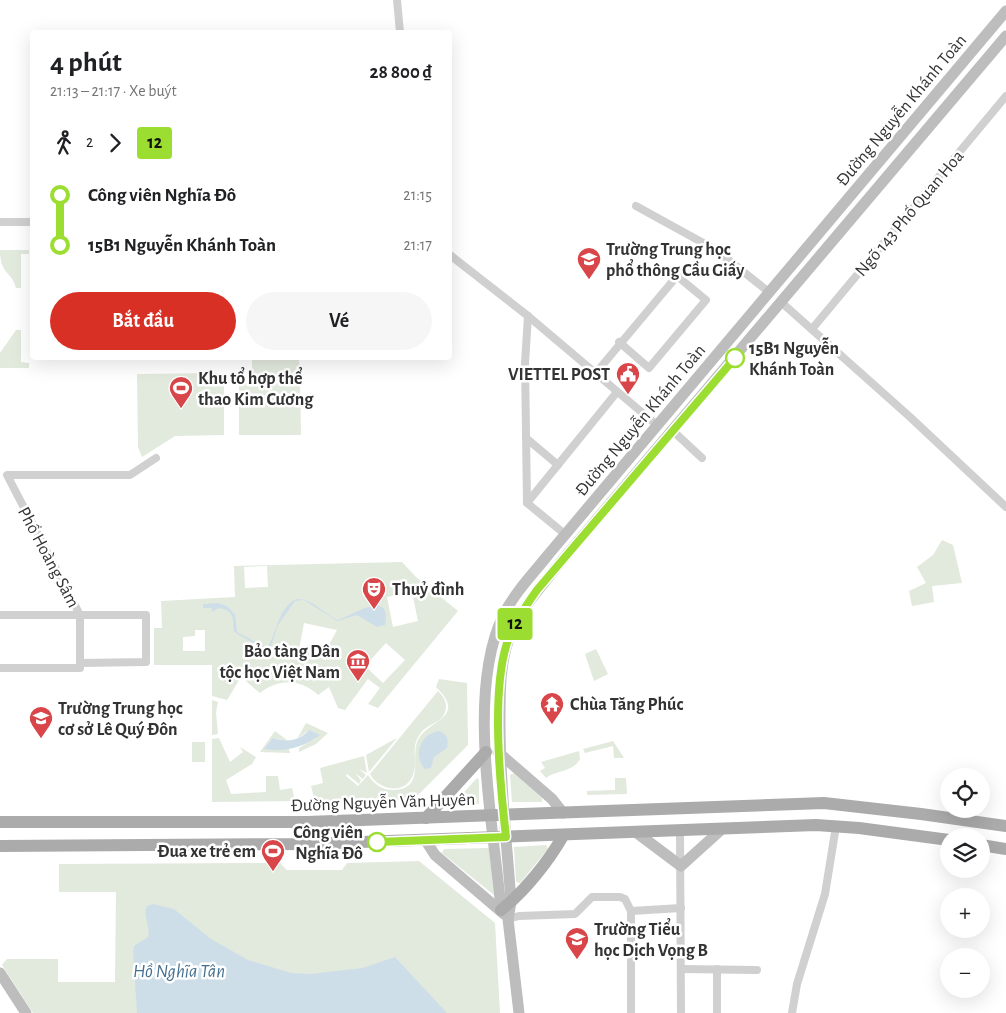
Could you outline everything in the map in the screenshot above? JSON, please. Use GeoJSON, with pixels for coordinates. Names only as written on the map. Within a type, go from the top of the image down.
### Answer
{"type":"FeatureCollection","features":[{"type":"Feature","properties":{"kind":"main road","name":"Đường Nguyễn Khánh Toàn"},"geometry":{"type":"LineString","coordinates":[[519,1013],[507,911],[501,837],[486,752],[485,681],[489,654],[495,636],[515,596],[1006,11]]}},
{"type":"Feature","properties":{"kind":"main road","name":"Đường Nguyễn Khánh Toàn"},"geometry":{"type":"LineString","coordinates":[[498,816],[501,670],[508,642],[517,621],[537,590],[674,431],[1006,36]]}},
{"type":"Feature","properties":{"kind":"main road"},"geometry":{"type":"LineString","coordinates":[[770,293],[782,302]]}},
{"type":"Feature","properties":{"kind":"main road"},"geometry":{"type":"LineString","coordinates":[[426,818],[486,752],[500,752],[552,799],[563,812]]}},
{"type":"Feature","properties":{"kind":"main road","name":"Đường Nguyễn Văn Huyên"},"geometry":{"type":"LineString","coordinates":[[0,822],[306,822],[833,804],[1006,826]]}},
{"type":"Feature","properties":{"kind":"main road"},"geometry":{"type":"LineString","coordinates":[[680,809],[680,831]]}},
{"type":"Feature","properties":{"kind":"main road"},"geometry":{"type":"LineString","coordinates":[[215,845],[216,822]]}},
{"type":"Feature","properties":{"kind":"main road"},"geometry":{"type":"LineString","coordinates":[[306,822],[307,844]]}},
{"type":"Feature","properties":{"kind":"main road"},"geometry":{"type":"LineString","coordinates":[[0,846],[307,844],[836,826],[940,839]]}},
{"type":"Feature","properties":{"kind":"main road"},"geometry":{"type":"LineString","coordinates":[[637,833],[681,866],[722,829]]}},
{"type":"Feature","properties":{"kind":"main road"},"geometry":{"type":"LineString","coordinates":[[426,841],[435,855],[507,911],[563,836]]}},
{"type":"Feature","properties":{"kind":"main road"},"geometry":{"type":"LineString","coordinates":[[990,846],[1006,849]]}},
{"type":"Feature","properties":{"kind":"main road"},"geometry":{"type":"LineString","coordinates":[[0,974],[26,1013]]}},
{"type":"Feature","properties":{"kind":"street"},"geometry":{"type":"LineString","coordinates":[[397,0],[400,30]]}},
{"type":"Feature","properties":{"kind":"street","name":"Ngõ 143 Phố Quan Hoa"},"geometry":{"type":"LineString","coordinates":[[812,329],[1006,96]]}},
{"type":"Feature","properties":{"kind":"street"},"geometry":{"type":"LineString","coordinates":[[636,206],[716,250],[770,293]]}},
{"type":"Feature","properties":{"kind":"street"},"geometry":{"type":"LineString","coordinates":[[0,222],[30,222]]}},
{"type":"Feature","properties":{"kind":"street"},"geometry":{"type":"LineString","coordinates":[[452,257],[528,316],[658,426]]}},
{"type":"Feature","properties":{"kind":"street"},"geometry":{"type":"LineString","coordinates":[[595,374],[619,342],[677,276],[706,300],[648,368],[619,342]]}},
{"type":"Feature","properties":{"kind":"street"},"geometry":{"type":"LineString","coordinates":[[782,302],[1006,507]]}},
{"type":"Feature","properties":{"kind":"street"},"geometry":{"type":"LineString","coordinates":[[528,316],[525,356],[527,503],[566,535]]}},
{"type":"Feature","properties":{"kind":"street"},"geometry":{"type":"LineString","coordinates":[[527,503],[617,392]]}},
{"type":"Feature","properties":{"kind":"street"},"geometry":{"type":"LineString","coordinates":[[674,431],[702,458]]}},
{"type":"Feature","properties":{"kind":"street"},"geometry":{"type":"LineString","coordinates":[[526,438],[558,465]]}},
{"type":"Feature","properties":{"kind":"street","name":"Phố Hoàng Sâm"},"geometry":{"type":"LineString","coordinates":[[80,615],[7,475],[130,475],[156,458]]}},
{"type":"Feature","properties":{"kind":"street","name":"Phố Hoàng Sâm"},"geometry":{"type":"LineString","coordinates":[[0,615],[146,615],[146,662],[80,665]]}},
{"type":"Feature","properties":{"kind":"street"},"geometry":{"type":"LineString","coordinates":[[0,668],[80,665],[80,615]]}},
{"type":"Feature","properties":{"kind":"street"},"geometry":{"type":"LineString","coordinates":[[792,1013],[797,984],[825,894],[836,826]]}},
{"type":"Feature","properties":{"kind":"street"},"geometry":{"type":"LineString","coordinates":[[680,831],[681,1013]]}},
{"type":"Feature","properties":{"kind":"street"},"geometry":{"type":"LineString","coordinates":[[507,911],[519,916],[576,913],[593,897],[621,897],[626,900],[630,911],[631,1013]]}},
{"type":"Feature","properties":{"kind":"street"},"geometry":{"type":"LineString","coordinates":[[630,911],[681,908]]}},
{"type":"Feature","properties":{"kind":"street"},"geometry":{"type":"LineString","coordinates":[[681,969],[757,970]]}},
{"type":"Feature","properties":{"kind":"street"},"geometry":{"type":"LineString","coordinates":[[717,969],[717,1013]]}},
{"type":"Feature","properties":{"kind":"shaded area"},"geometry":{"type":"Polygon","coordinates":[[[0,250],[29,250],[29,254],[21,254],[21,288],[16,288],[12,278],[4,269],[0,250]]]}},
{"type":"Feature","properties":{"kind":"shaded area"},"geometry":{"type":"Polygon","coordinates":[[[16,330],[21,330],[21,362],[29,363],[29,368],[0,368],[0,353],[16,330]]]}},
{"type":"Feature","properties":{"kind":"shaded area"},"geometry":{"type":"Polygon","coordinates":[[[252,360],[299,360],[300,379],[252,379],[252,360]]]}},
{"type":"Feature","properties":{"kind":"shaded area","name":"Khu tổ hợp thể thao Kim Cương"},"geometry":{"type":"Polygon","coordinates":[[[214,373],[224,382],[224,435],[175,436],[142,457],[138,447],[137,374],[214,373]]]}},
{"type":"Feature","properties":{"kind":"shaded area"},"geometry":{"type":"Polygon","coordinates":[[[239,382],[300,382],[301,435],[239,435],[239,382]]]}},
{"type":"Feature","properties":{"kind":"shaded area"},"geometry":{"type":"Polygon","coordinates":[[[942,540],[953,545],[962,583],[932,586],[934,602],[912,606],[909,591],[926,583],[917,567],[933,555],[942,540]]]}},
{"type":"Feature","properties":{"kind":"shaded area"},"geometry":{"type":"Polygon","coordinates":[[[402,562],[416,577],[458,611],[378,708],[368,704],[380,688],[368,679],[345,710],[338,708],[329,687],[318,695],[304,686],[290,682],[275,685],[260,693],[241,677],[227,700],[212,696],[212,665],[154,665],[154,628],[162,628],[161,601],[235,597],[234,566],[402,562]],[[267,566],[244,567],[245,588],[268,587],[267,566]],[[412,592],[387,597],[393,627],[418,621],[412,592]],[[304,623],[299,649],[324,654],[337,630],[304,623]],[[195,630],[195,636],[183,637],[183,651],[205,651],[205,630],[195,630]],[[386,643],[365,666],[383,683],[405,660],[386,643]]]}},
{"type":"Feature","properties":{"kind":"shaded area"},"geometry":{"type":"Polygon","coordinates":[[[596,649],[608,674],[594,681],[585,654],[596,649]]]}},
{"type":"Feature","properties":{"kind":"shaded area"},"geometry":{"type":"Polygon","coordinates":[[[439,679],[467,683],[468,745],[413,800],[315,801],[311,786],[323,783],[320,768],[364,756],[367,773],[359,769],[366,775],[363,779],[355,773],[361,780],[359,784],[347,774],[346,776],[358,786],[368,775],[376,784],[385,789],[393,790],[409,785],[415,772],[417,742],[428,728],[447,712],[448,706],[445,698],[436,687],[439,679]]]}},
{"type":"Feature","properties":{"kind":"shaded area"},"geometry":{"type":"Polygon","coordinates":[[[438,691],[445,700],[445,712],[441,719],[426,728],[417,739],[415,745],[415,768],[411,779],[402,787],[396,788],[390,788],[378,783],[370,774],[438,691]]]}},
{"type":"Feature","properties":{"kind":"shaded area"},"geometry":{"type":"Polygon","coordinates":[[[212,700],[218,702],[216,712],[218,734],[212,735],[212,700]]]}},
{"type":"Feature","properties":{"kind":"shaded area"},"geometry":{"type":"Polygon","coordinates":[[[306,723],[328,733],[316,744],[299,752],[299,748],[316,738],[309,730],[297,739],[306,723]]]}},
{"type":"Feature","properties":{"kind":"shaded area"},"geometry":{"type":"Polygon","coordinates":[[[275,731],[288,741],[273,738],[270,749],[289,749],[290,753],[260,752],[275,731]]]}},
{"type":"Feature","properties":{"kind":"shaded area"},"geometry":{"type":"Polygon","coordinates":[[[219,738],[230,762],[243,752],[240,747],[256,757],[252,764],[226,780],[231,794],[266,792],[266,776],[278,776],[280,790],[292,788],[295,801],[212,802],[212,739],[219,738]]]}},
{"type":"Feature","properties":{"kind":"shaded area"},"geometry":{"type":"Polygon","coordinates":[[[397,738],[369,772],[366,755],[397,738]]]}},
{"type":"Feature","properties":{"kind":"shaded area"},"geometry":{"type":"Polygon","coordinates":[[[613,741],[624,758],[614,758],[613,746],[585,753],[583,749],[613,741]]]}},
{"type":"Feature","properties":{"kind":"shaded area"},"geometry":{"type":"Polygon","coordinates":[[[192,742],[205,742],[205,762],[192,762],[192,742]]]}},
{"type":"Feature","properties":{"kind":"shaded area"},"geometry":{"type":"Polygon","coordinates":[[[579,751],[580,759],[569,769],[546,778],[540,771],[545,768],[541,762],[579,751]]]}},
{"type":"Feature","properties":{"kind":"shaded area"},"geometry":{"type":"Polygon","coordinates":[[[514,773],[542,798],[542,802],[512,802],[510,775],[514,773]]]}},
{"type":"Feature","properties":{"kind":"shaded area"},"geometry":{"type":"Polygon","coordinates":[[[477,778],[479,780],[479,804],[454,806],[454,803],[477,778]]]}},
{"type":"Feature","properties":{"kind":"shaded area"},"geometry":{"type":"Polygon","coordinates":[[[615,778],[626,778],[627,794],[587,795],[587,791],[615,790],[615,778]]]}},
{"type":"Feature","properties":{"kind":"shaded area"},"geometry":{"type":"Polygon","coordinates":[[[546,845],[548,849],[520,883],[516,882],[514,847],[546,845]]]}},
{"type":"Feature","properties":{"kind":"shaded area"},"geometry":{"type":"Polygon","coordinates":[[[488,848],[494,895],[442,853],[444,849],[488,848]]]}},
{"type":"Feature","properties":{"kind":"shaded area","name":"Công viên Nghĩa Đô"},"geometry":{"type":"Polygon","coordinates":[[[419,861],[495,923],[500,1013],[33,1013],[2,965],[7,959],[58,959],[58,982],[115,982],[116,892],[59,892],[59,864],[280,863],[287,870],[342,870],[347,863],[419,861]]]}},
{"type":"Feature","properties":{"kind":"water"},"geometry":{"type":"Polygon","coordinates":[[[297,599],[304,600],[295,601],[278,625],[271,646],[265,650],[234,631],[233,618],[230,612],[218,608],[212,612],[212,608],[203,608],[203,604],[218,603],[227,606],[235,615],[237,632],[267,648],[282,614],[291,603],[297,599]]]}},
{"type":"Feature","properties":{"kind":"water"},"geometry":{"type":"Polygon","coordinates":[[[304,600],[337,620],[368,607],[382,607],[386,614],[385,625],[377,627],[357,615],[337,621],[304,600]]]}},
{"type":"Feature","properties":{"kind":"water"},"geometry":{"type":"Polygon","coordinates":[[[309,730],[320,735],[294,748],[264,749],[273,738],[292,740],[301,737],[309,730]]]}},
{"type":"Feature","properties":{"kind":"water"},"geometry":{"type":"Polygon","coordinates":[[[439,731],[447,738],[447,748],[434,757],[431,768],[425,769],[419,758],[420,746],[427,736],[439,731]]]}},
{"type":"Feature","properties":{"kind":"water","name":"Hồ Nghĩa Tân"},"geometry":{"type":"Polygon","coordinates":[[[153,904],[174,909],[211,939],[248,960],[291,973],[310,974],[363,968],[395,957],[447,1013],[137,1013],[133,952],[134,946],[148,937],[146,910],[147,906],[153,904]]]}},
{"type":"Feature","properties":{"kind":"bus line","name":"12"},"geometry":{"type":"LineString","coordinates":[[377,842],[506,837],[500,752],[500,683],[505,650],[517,621],[537,590],[735,358]]}},
{"type":"Feature","properties":{"kind":"place","name":"Trường Trung học phổ thông Cầu Giấy"},"geometry":{"type":"Point","coordinates":[589,280]}},
{"type":"Feature","properties":{"kind":"place","name":"15B1 Nguyễn Khánh Toàn"},"geometry":{"type":"Point","coordinates":[735,358]}},
{"type":"Feature","properties":{"kind":"place","name":"VIETTEL POST"},"geometry":{"type":"Point","coordinates":[628,395]}},
{"type":"Feature","properties":{"kind":"place","name":"Khu tổ hợp thể thao Kim Cương"},"geometry":{"type":"Point","coordinates":[181,409]}},
{"type":"Feature","properties":{"kind":"place","name":"Thuỷ đình"},"geometry":{"type":"Point","coordinates":[374,610]}},
{"type":"Feature","properties":{"kind":"place","name":"Bảo tàng Dân tộc học Việt Nam"},"geometry":{"type":"Point","coordinates":[358,682]}},
{"type":"Feature","properties":{"kind":"place","name":"Chùa Tăng Phúc"},"geometry":{"type":"Point","coordinates":[552,725]}},
{"type":"Feature","properties":{"kind":"place","name":"Trường Trung học cơ sở Lê Quý Đôn"},"geometry":{"type":"Point","coordinates":[41,739]}},
{"type":"Feature","properties":{"kind":"place","name":"Công viên Nghĩa Đô"},"geometry":{"type":"Point","coordinates":[377,842]}},
{"type":"Feature","properties":{"kind":"place","name":"Đua xe trẻ em"},"geometry":{"type":"Point","coordinates":[273,872]}},
{"type":"Feature","properties":{"kind":"place","name":"Trường Tiểu học Dịch Vọng B"},"geometry":{"type":"Point","coordinates":[577,960]}}]}
